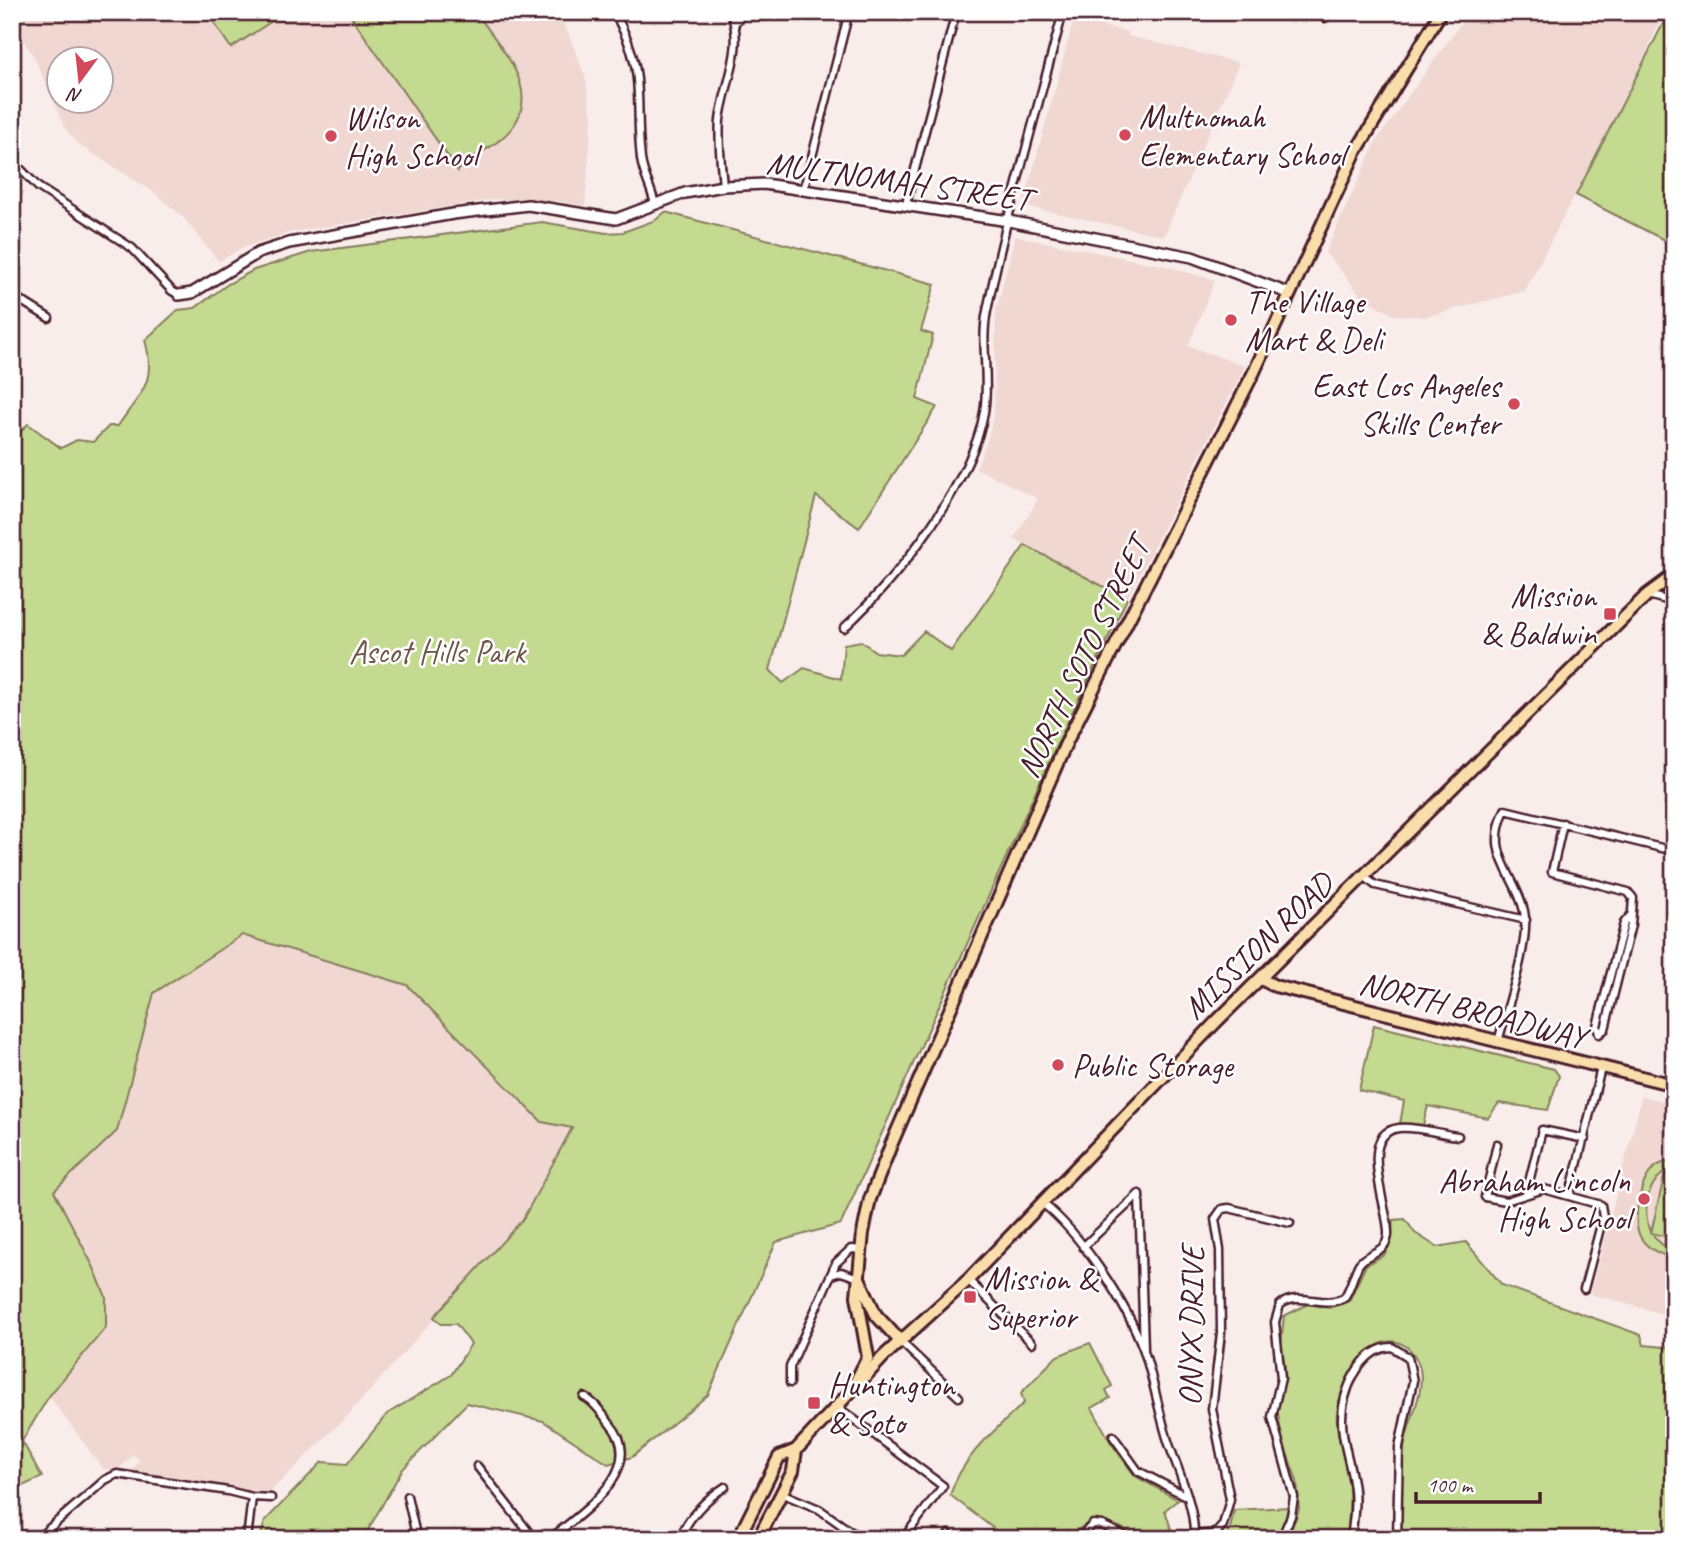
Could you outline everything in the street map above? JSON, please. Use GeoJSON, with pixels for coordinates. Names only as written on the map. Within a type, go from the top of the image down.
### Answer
{"type":"FeatureCollection","features":[{"type":"Feature","properties":{"kind":"main road","name":"NORTH SOTO STREET"},"geometry":{"type":"LineString","coordinates":[[852,1389],[868,1357],[857,1296],[870,1199],[886,1156],[1067,741],[1254,372],[1288,293],[1369,125],[1441,12]]}},
{"type":"Feature","properties":{"kind":"main road","name":"MISSION ROAD"},"geometry":{"type":"LineString","coordinates":[[738,1539],[779,1457],[796,1450],[852,1389],[968,1280],[1261,979],[1647,595],[1674,575]]}},
{"type":"Feature","properties":{"kind":"main road","name":"NORTH BROADWAY"},"geometry":{"type":"LineString","coordinates":[[1261,979],[1275,986],[1674,1085]]}},
{"type":"Feature","properties":{"kind":"main road"},"geometry":{"type":"LineString","coordinates":[[859,1278],[876,1315],[901,1342]]}},
{"type":"Feature","properties":{"kind":"main road"},"geometry":{"type":"LineString","coordinates":[[758,1539],[793,1471],[796,1450]]}},
{"type":"Feature","properties":{"kind":"street"},"geometry":{"type":"LineString","coordinates":[[614,12],[635,56],[641,101],[641,160],[655,205]]}},
{"type":"Feature","properties":{"kind":"street"},"geometry":{"type":"LineString","coordinates":[[723,186],[720,121],[736,41],[735,23],[730,12]]}},
{"type":"Feature","properties":{"kind":"street"},"geometry":{"type":"LineString","coordinates":[[735,23],[744,12]]}},
{"type":"Feature","properties":{"kind":"street"},"geometry":{"type":"LineString","coordinates":[[804,188],[849,12]]}},
{"type":"Feature","properties":{"kind":"street"},"geometry":{"type":"LineString","coordinates":[[906,204],[956,12]]}},
{"type":"Feature","properties":{"kind":"street"},"geometry":{"type":"LineString","coordinates":[[844,628],[883,587],[925,534],[976,443],[987,384],[986,314],[1063,12]]}},
{"type":"Feature","properties":{"kind":"street"},"geometry":{"type":"LineString","coordinates":[[1315,12],[1325,18]]}},
{"type":"Feature","properties":{"kind":"street"},"geometry":{"type":"LineString","coordinates":[[12,160],[38,187],[132,248],[172,291],[179,295]]}},
{"type":"Feature","properties":{"kind":"street","name":"MULTNOMAH STREET"},"geometry":{"type":"LineString","coordinates":[[179,295],[192,293],[258,253],[289,243],[528,205],[617,219],[685,193],[723,186],[764,184],[1009,221],[1192,257],[1240,272],[1288,293]]}},
{"type":"Feature","properties":{"kind":"street"},"geometry":{"type":"LineString","coordinates":[[12,295],[50,318]]}},
{"type":"Feature","properties":{"kind":"street"},"geometry":{"type":"LineString","coordinates":[[1647,595],[1674,602]]}},
{"type":"Feature","properties":{"kind":"street"},"geometry":{"type":"LineString","coordinates":[[1498,1042],[1524,942],[1526,920],[1524,909],[1498,851],[1498,833],[1505,810],[1674,851]]}},
{"type":"Feature","properties":{"kind":"street"},"geometry":{"type":"LineString","coordinates":[[1563,823],[1552,872],[1633,895],[1631,925],[1605,1029],[1599,1034],[1597,1026],[1624,923],[1630,916]]}},
{"type":"Feature","properties":{"kind":"street"},"geometry":{"type":"LineString","coordinates":[[1365,877],[1375,885],[1526,920]]}},
{"type":"Feature","properties":{"kind":"street"},"geometry":{"type":"LineString","coordinates":[[1570,1194],[1601,1068]]}},
{"type":"Feature","properties":{"kind":"street"},"geometry":{"type":"LineString","coordinates":[[1281,1539],[1291,1516],[1294,1497],[1272,1417],[1281,1378],[1275,1322],[1280,1306],[1295,1299],[1326,1303],[1344,1298],[1360,1262],[1384,1247],[1388,1236],[1386,1215],[1376,1166],[1381,1140],[1388,1131],[1399,1128],[1458,1136]]}},
{"type":"Feature","properties":{"kind":"street"},"geometry":{"type":"LineString","coordinates":[[1526,1194],[1542,1130],[1585,1139]]}},
{"type":"Feature","properties":{"kind":"street"},"geometry":{"type":"LineString","coordinates":[[1497,1144],[1485,1197],[1506,1201],[1545,1189],[1595,1202],[1604,1210],[1584,1289]]}},
{"type":"Feature","properties":{"kind":"street"},"geometry":{"type":"LineString","coordinates":[[1083,1247],[1139,1194],[1144,1351]]}},
{"type":"Feature","properties":{"kind":"street"},"geometry":{"type":"LineString","coordinates":[[1041,1202],[1056,1214],[1083,1247],[1107,1282],[1144,1351],[1186,1496],[1194,1537]]}},
{"type":"Feature","properties":{"kind":"street","name":"ONYX DRIVE"},"geometry":{"type":"LineString","coordinates":[[1194,1537],[1216,1533],[1223,1525],[1230,1499],[1212,1409],[1222,1333],[1220,1250],[1215,1219],[1222,1209],[1229,1208],[1290,1223]]}},
{"type":"Feature","properties":{"kind":"street"},"geometry":{"type":"LineString","coordinates":[[790,1383],[790,1367],[829,1276],[844,1253],[851,1249],[862,1250]]}},
{"type":"Feature","properties":{"kind":"street"},"geometry":{"type":"LineString","coordinates":[[829,1276],[841,1272],[859,1278]]}},
{"type":"Feature","properties":{"kind":"street"},"geometry":{"type":"LineString","coordinates":[[968,1280],[1032,1343]]}},
{"type":"Feature","properties":{"kind":"street"},"geometry":{"type":"LineString","coordinates":[[901,1342],[959,1397]]}},
{"type":"Feature","properties":{"kind":"street"},"geometry":{"type":"LineString","coordinates":[[1351,1539],[1355,1492],[1343,1431],[1344,1405],[1361,1365],[1376,1351],[1392,1347],[1408,1357],[1413,1381],[1401,1433],[1397,1539]]}},
{"type":"Feature","properties":{"kind":"street"},"geometry":{"type":"LineString","coordinates":[[550,1539],[603,1496],[622,1457],[621,1438],[584,1397]]}},
{"type":"Feature","properties":{"kind":"street"},"geometry":{"type":"LineString","coordinates":[[836,1406],[943,1486],[903,1539]]}},
{"type":"Feature","properties":{"kind":"street"},"geometry":{"type":"LineString","coordinates":[[1114,1436],[1138,1471],[1186,1496]]}},
{"type":"Feature","properties":{"kind":"street"},"geometry":{"type":"LineString","coordinates":[[477,1466],[534,1539]]}},
{"type":"Feature","properties":{"kind":"street"},"geometry":{"type":"LineString","coordinates":[[37,1539],[105,1480],[117,1474],[271,1498]]}},
{"type":"Feature","properties":{"kind":"street"},"geometry":{"type":"LineString","coordinates":[[680,1539],[689,1521],[714,1493],[725,1487]]}},
{"type":"Feature","properties":{"kind":"street"},"geometry":{"type":"LineString","coordinates":[[781,1493],[819,1509],[861,1539]]}},
{"type":"Feature","properties":{"kind":"street"},"geometry":{"type":"LineString","coordinates":[[407,1496],[417,1539]]}},
{"type":"Feature","properties":{"kind":"street"},"geometry":{"type":"LineString","coordinates":[[247,1539],[252,1497]]}},
{"type":"Feature","properties":{"kind":"street"},"geometry":{"type":"LineString","coordinates":[[1077,1539],[1093,1524],[1102,1525],[1131,1539]]}},
{"type":"Feature","properties":{"kind":"street"},"geometry":{"type":"LineString","coordinates":[[49,1529],[49,1539]]}},
{"type":"Feature","properties":{"kind":"shaded area","name":"Wilson High School"},"geometry":{"type":"Polygon","coordinates":[[[12,12],[555,12],[566,28],[585,76],[592,117],[585,206],[557,201],[495,199],[292,232],[241,248],[219,262],[184,218],[155,193],[79,145],[65,128],[60,116],[116,116],[116,46],[46,46],[46,84],[34,57],[12,23],[12,12]]]}},
{"type":"Feature","properties":{"kind":"shaded area"},"geometry":{"type":"Polygon","coordinates":[[[1469,12],[1664,12],[1632,84],[1525,291],[1424,317],[1394,315],[1363,298],[1325,252],[1377,140],[1469,12]]]}},
{"type":"Feature","properties":{"kind":"shaded area","name":"Multnomah Elementary School"},"geometry":{"type":"Polygon","coordinates":[[[1074,19],[1128,32],[1128,36],[1239,63],[1164,236],[1023,206],[1074,19]]]}},
{"type":"Feature","properties":{"kind":"shaded area"},"geometry":{"type":"Polygon","coordinates":[[[1015,236],[1165,266],[1215,280],[1188,346],[1245,366],[1127,599],[1014,539],[1038,499],[976,468],[988,439],[994,411],[996,311],[1015,236]]]}},
{"type":"Feature","properties":{"kind":"shaded area"},"geometry":{"type":"Polygon","coordinates":[[[243,935],[407,985],[542,1122],[572,1128],[523,1219],[348,1415],[267,1495],[131,1472],[140,1460],[133,1455],[119,1469],[103,1469],[49,1396],[106,1327],[94,1268],[54,1191],[117,1131],[154,993],[243,935]]]}},
{"type":"Feature","properties":{"kind":"shaded area","name":"Abraham Lincoln High School"},"geometry":{"type":"Polygon","coordinates":[[[1642,1096],[1674,1104],[1674,1317],[1590,1294],[1642,1096]]]}},
{"type":"Feature","properties":{"kind":"green space"},"geometry":{"type":"Polygon","coordinates":[[[207,12],[271,12],[275,19],[231,48],[207,12]]]}},
{"type":"Feature","properties":{"kind":"green space"},"geometry":{"type":"Polygon","coordinates":[[[348,12],[476,12],[509,58],[517,74],[522,91],[522,107],[515,123],[501,139],[458,171],[348,12]]]}},
{"type":"Feature","properties":{"kind":"green space"},"geometry":{"type":"Polygon","coordinates":[[[1669,12],[1674,12],[1674,245],[1576,195],[1669,12]]]}},
{"type":"Feature","properties":{"kind":"green space","name":"Ascot Hills Park"},"geometry":{"type":"Polygon","coordinates":[[[665,212],[935,284],[921,331],[933,335],[917,399],[937,407],[859,528],[816,496],[770,670],[783,683],[804,668],[841,679],[844,644],[861,641],[876,652],[901,655],[924,631],[951,651],[1025,545],[1127,599],[1057,744],[841,1224],[776,1242],[708,1395],[632,1457],[608,1464],[543,1421],[467,1403],[402,1470],[363,1539],[260,1539],[265,1521],[322,1462],[347,1464],[387,1414],[451,1375],[471,1344],[456,1324],[441,1324],[434,1317],[523,1219],[572,1128],[542,1122],[407,985],[242,935],[154,993],[117,1131],[54,1191],[106,1297],[106,1327],[49,1396],[22,1441],[42,1477],[12,1491],[12,440],[28,424],[61,448],[77,440],[93,442],[109,426],[118,426],[140,395],[148,377],[145,340],[178,310],[195,308],[228,284],[254,270],[311,252],[542,222],[606,233],[623,232],[656,220],[665,212]]]}},
{"type":"Feature","properties":{"kind":"green space"},"geometry":{"type":"Polygon","coordinates":[[[1374,1025],[1554,1069],[1559,1076],[1548,1110],[1499,1103],[1488,1118],[1428,1106],[1423,1125],[1400,1124],[1404,1101],[1359,1090],[1374,1025]]]}},
{"type":"Feature","properties":{"kind":"green space"},"geometry":{"type":"Polygon","coordinates":[[[1674,1160],[1674,1168],[1662,1174],[1653,1184],[1646,1209],[1653,1235],[1674,1250],[1674,1258],[1647,1246],[1638,1231],[1637,1213],[1648,1175],[1658,1165],[1674,1160]]]}},
{"type":"Feature","properties":{"kind":"green space"},"geometry":{"type":"Polygon","coordinates":[[[1665,1173],[1674,1175],[1674,1238],[1651,1233],[1665,1173]]]}},
{"type":"Feature","properties":{"kind":"green space"},"geometry":{"type":"Polygon","coordinates":[[[1405,1219],[1415,1233],[1437,1247],[1466,1242],[1502,1285],[1641,1335],[1644,1345],[1674,1348],[1674,1539],[1401,1539],[1403,1454],[1419,1397],[1421,1378],[1413,1354],[1407,1347],[1395,1341],[1372,1349],[1361,1360],[1345,1387],[1337,1412],[1337,1429],[1347,1472],[1349,1495],[1347,1539],[1288,1539],[1299,1509],[1297,1481],[1282,1439],[1277,1408],[1285,1367],[1281,1345],[1284,1316],[1308,1304],[1329,1308],[1349,1301],[1366,1265],[1384,1255],[1391,1243],[1393,1220],[1405,1219]]]}},
{"type":"Feature","properties":{"kind":"green space"},"geometry":{"type":"Polygon","coordinates":[[[1090,1343],[1112,1386],[1106,1390],[1110,1398],[1092,1408],[1111,1443],[1135,1476],[1178,1500],[1165,1510],[1172,1532],[1189,1531],[1188,1539],[1136,1539],[1120,1527],[1094,1520],[1075,1531],[1074,1539],[1007,1539],[950,1495],[971,1456],[1024,1403],[1021,1393],[1057,1356],[1090,1343]]]}},
{"type":"Feature","properties":{"kind":"green space"},"geometry":{"type":"Polygon","coordinates":[[[1289,1507],[1277,1539],[1223,1539],[1230,1529],[1234,1510],[1289,1507]]]}},
{"type":"Feature","properties":{"kind":"place","name":"Multnomah Elementary School"},"geometry":{"type":"Point","coordinates":[1125,135]}},
{"type":"Feature","properties":{"kind":"place","name":"Wilson High School"},"geometry":{"type":"Point","coordinates":[331,136]}},
{"type":"Feature","properties":{"kind":"place","name":"The Village Mart & Deli"},"geometry":{"type":"Point","coordinates":[1231,320]}},
{"type":"Feature","properties":{"kind":"place","name":"East Los Angeles Skills Center"},"geometry":{"type":"Point","coordinates":[1514,404]}},
{"type":"Feature","properties":{"kind":"place","name":"Mission & Baldwin"},"geometry":{"type":"Point","coordinates":[1610,614]}},
{"type":"Feature","properties":{"kind":"place","name":"Public Storage"},"geometry":{"type":"Point","coordinates":[1058,1065]}},
{"type":"Feature","properties":{"kind":"place","name":"Abraham Lincoln High School"},"geometry":{"type":"Point","coordinates":[1644,1199]}},
{"type":"Feature","properties":{"kind":"place","name":"Mission & Superior"},"geometry":{"type":"Point","coordinates":[970,1297]}},
{"type":"Feature","properties":{"kind":"place","name":"Huntington & Soto"},"geometry":{"type":"Point","coordinates":[814,1403]}}]}
